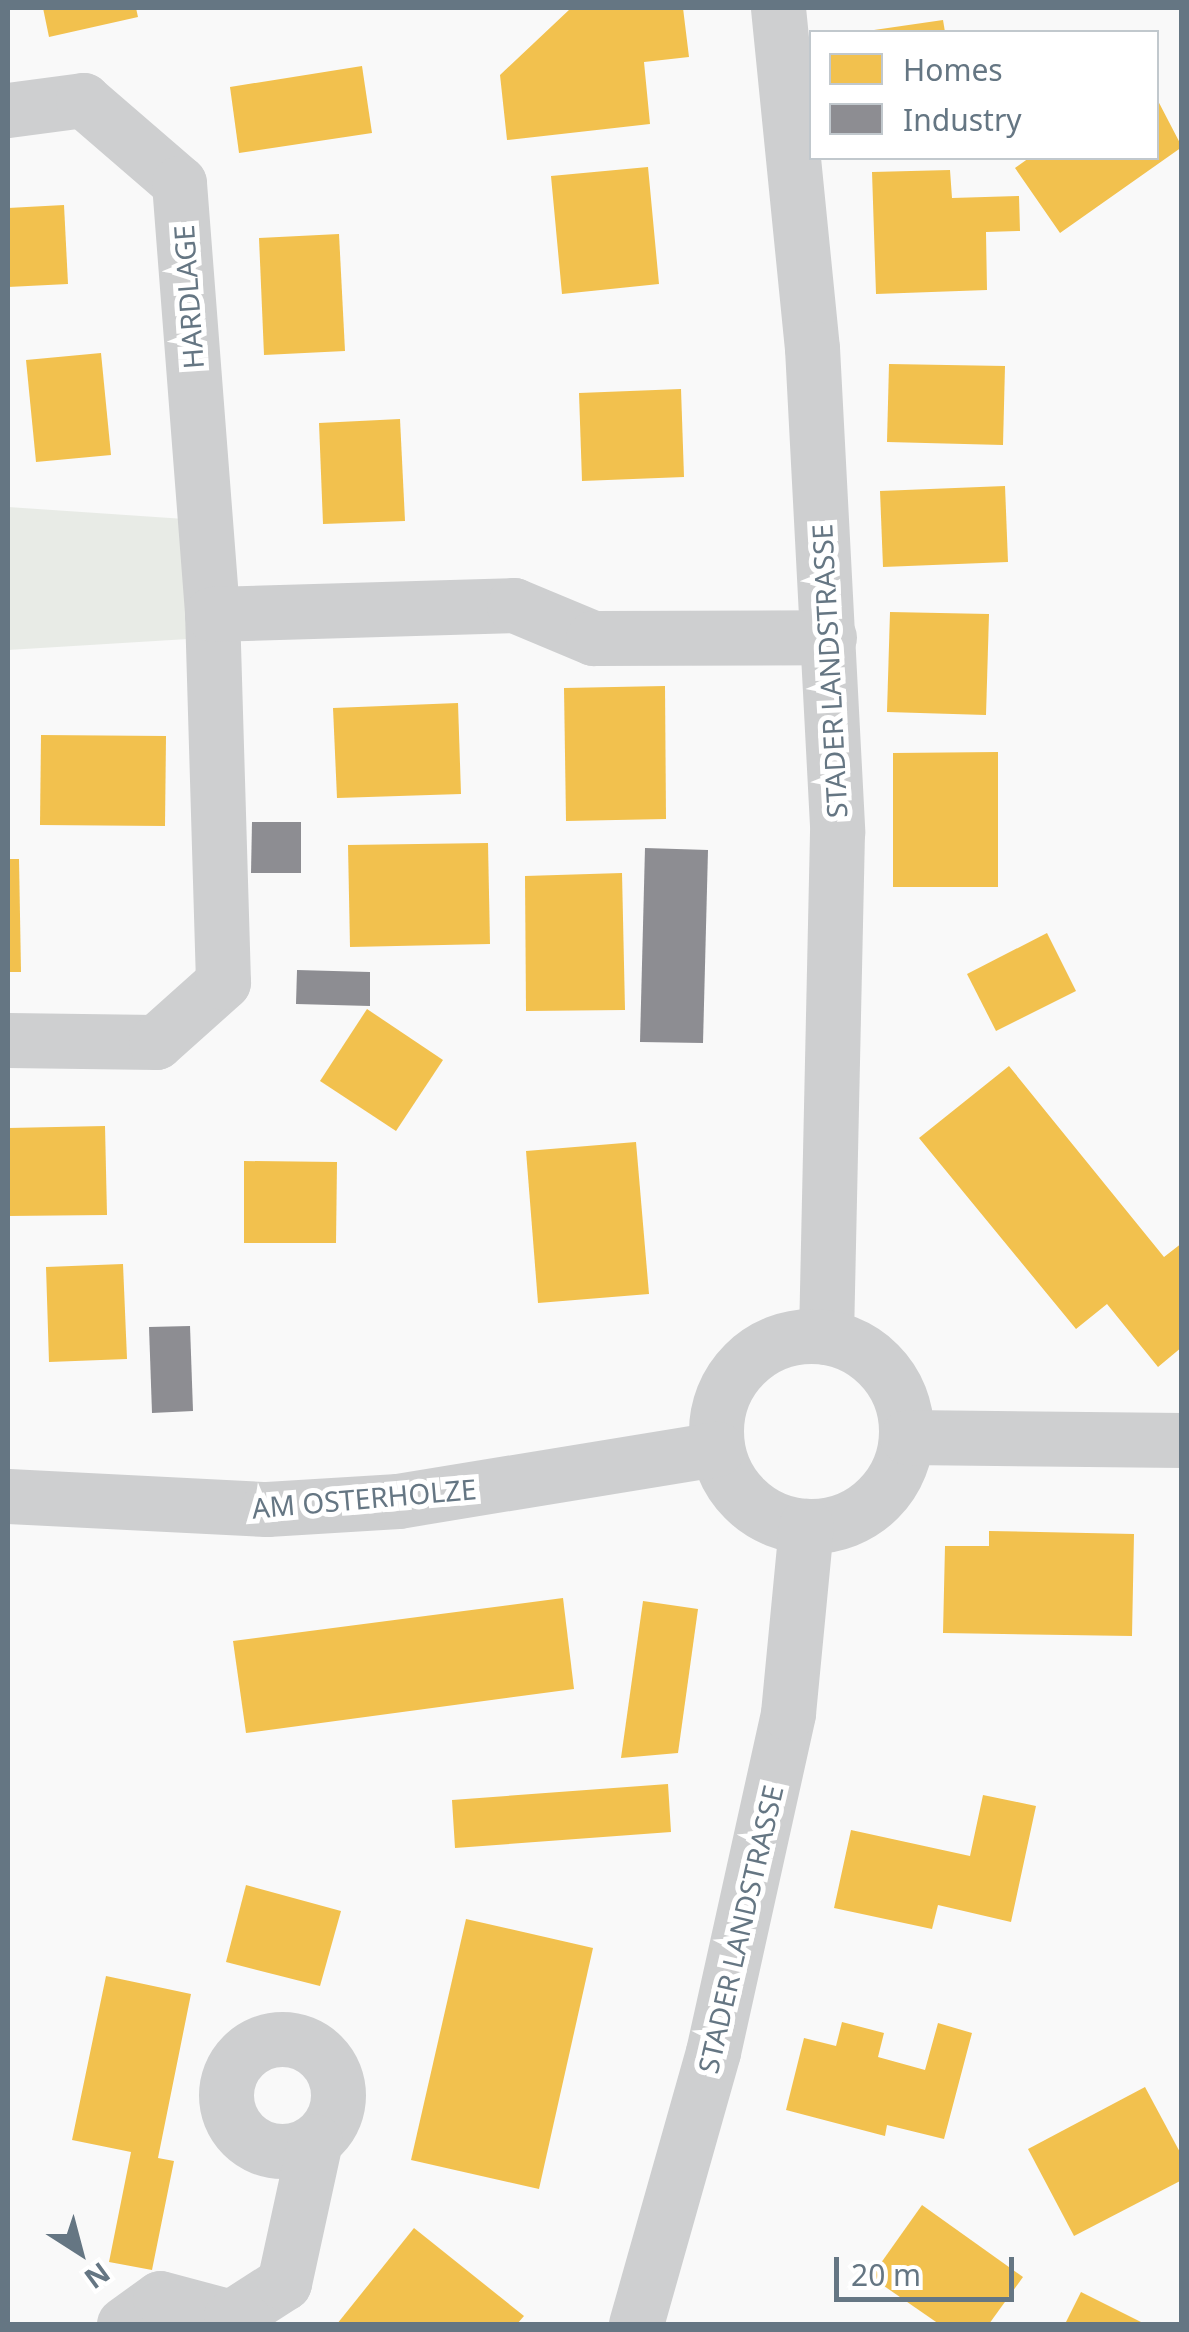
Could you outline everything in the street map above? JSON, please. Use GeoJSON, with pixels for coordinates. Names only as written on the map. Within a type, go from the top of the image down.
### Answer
{"type":"FeatureCollection","features":[{"type":"Feature","properties":{"kind":"street","name":"STADER LANDSTRASSE"},"geometry":{"type":"LineString","coordinates":[[778,8],[829,638],[837,832],[826,1337]]}},
{"type":"Feature","properties":{"kind":"street","name":"HARDLAGE"},"geometry":{"type":"LineString","coordinates":[[8,110],[83,100],[180,184],[212,614],[223,982],[156,1042],[8,1040]]}},
{"type":"Feature","properties":{"kind":"street"},"geometry":{"type":"LineString","coordinates":[[212,614],[514,605],[594,638],[829,638]]}},
{"type":"Feature","properties":{"kind":"street"},"geometry":{"type":"LineString","coordinates":[[826,1337],[886,1372],[907,1437],[875,1502],[806,1526],[754,1508],[718,1449],[723,1394],[740,1368],[764,1348],[826,1337]]}},
{"type":"Feature","properties":{"kind":"street"},"geometry":{"type":"LineString","coordinates":[[907,1437],[1182,1440]]}},
{"type":"Feature","properties":{"kind":"street","name":"AM OSTERHOLZE"},"geometry":{"type":"LineString","coordinates":[[8,1496],[267,1508],[398,1500],[718,1449]]}},
{"type":"Feature","properties":{"kind":"street","name":"STADER LANDSTRASSE"},"geometry":{"type":"LineString","coordinates":[[636,2324],[713,2052],[788,1712],[806,1526]]}},
{"type":"Feature","properties":{"kind":"street"},"geometry":{"type":"LineString","coordinates":[[124,2324],[160,2298],[232,2317],[284,2283],[315,2141]]}},
{"type":"Feature","properties":{"kind":"shaded area"},"geometry":{"type":"Polygon","coordinates":[[[8,507],[185,519],[188,639],[8,650],[8,507]]]}},
{"type":"Feature","properties":{"kind":"building: Homes"},"geometry":{"type":"Polygon","coordinates":[[[43,8],[136,8],[138,17],[49,37],[43,8]]]}},
{"type":"Feature","properties":{"kind":"building: Homes"},"geometry":{"type":"Polygon","coordinates":[[[683,8],[689,57],[644,62],[650,124],[507,140],[500,75],[570,9],[683,8]]]}},
{"type":"Feature","properties":{"kind":"building: Homes"},"geometry":{"type":"Polygon","coordinates":[[[943,20],[945,30],[874,30],[943,20]]]}},
{"type":"Feature","properties":{"kind":"building: Homes"},"geometry":{"type":"Polygon","coordinates":[[[362,66],[372,133],[239,153],[230,87],[362,66]]]}},
{"type":"Feature","properties":{"kind":"building: Homes"},"geometry":{"type":"Polygon","coordinates":[[[1159,103],[1182,147],[1060,233],[1015,168],[1026,160],[1159,160],[1159,103]]]}},
{"type":"Feature","properties":{"kind":"building: Homes"},"geometry":{"type":"Polygon","coordinates":[[[648,167],[659,284],[562,294],[551,176],[648,167]]]}},
{"type":"Feature","properties":{"kind":"building: Homes"},"geometry":{"type":"Polygon","coordinates":[[[950,170],[952,198],[1019,196],[1020,231],[986,232],[987,290],[876,294],[872,172],[950,170]]]}},
{"type":"Feature","properties":{"kind":"building: Homes"},"geometry":{"type":"Polygon","coordinates":[[[64,205],[68,284],[8,287],[8,208],[64,205]]]}},
{"type":"Feature","properties":{"kind":"building: Homes"},"geometry":{"type":"Polygon","coordinates":[[[339,234],[345,351],[264,355],[259,238],[339,234]]]}},
{"type":"Feature","properties":{"kind":"building: Homes"},"geometry":{"type":"Polygon","coordinates":[[[101,353],[111,455],[36,462],[26,360],[101,353]]]}},
{"type":"Feature","properties":{"kind":"building: Homes"},"geometry":{"type":"Polygon","coordinates":[[[889,364],[1005,366],[1003,445],[887,442],[889,364]]]}},
{"type":"Feature","properties":{"kind":"building: Homes"},"geometry":{"type":"Polygon","coordinates":[[[681,389],[684,477],[582,481],[579,393],[681,389]]]}},
{"type":"Feature","properties":{"kind":"building: Homes"},"geometry":{"type":"Polygon","coordinates":[[[400,419],[405,521],[323,524],[319,423],[400,419]]]}},
{"type":"Feature","properties":{"kind":"building: Homes"},"geometry":{"type":"Polygon","coordinates":[[[1005,486],[1008,562],[883,567],[880,491],[1005,486]]]}},
{"type":"Feature","properties":{"kind":"building: Homes"},"geometry":{"type":"Polygon","coordinates":[[[890,612],[989,614],[986,715],[887,712],[890,612]]]}},
{"type":"Feature","properties":{"kind":"building: Homes"},"geometry":{"type":"Polygon","coordinates":[[[665,686],[666,819],[566,821],[564,688],[665,686]]]}},
{"type":"Feature","properties":{"kind":"building: Homes"},"geometry":{"type":"Polygon","coordinates":[[[458,703],[461,794],[337,798],[333,708],[458,703]]]}},
{"type":"Feature","properties":{"kind":"building: Homes"},"geometry":{"type":"Polygon","coordinates":[[[41,735],[166,736],[165,826],[40,825],[41,735]]]}},
{"type":"Feature","properties":{"kind":"building: Homes"},"geometry":{"type":"Polygon","coordinates":[[[998,752],[998,887],[893,887],[893,753],[998,752]]]}},
{"type":"Feature","properties":{"kind":"building: Homes"},"geometry":{"type":"Polygon","coordinates":[[[488,843],[490,944],[350,947],[348,845],[488,843]]]}},
{"type":"Feature","properties":{"kind":"building: Homes"},"geometry":{"type":"Polygon","coordinates":[[[8,859],[19,859],[21,972],[8,972],[8,859]]]}},
{"type":"Feature","properties":{"kind":"building: Homes"},"geometry":{"type":"Polygon","coordinates":[[[622,873],[625,1010],[526,1011],[525,876],[622,873]]]}},
{"type":"Feature","properties":{"kind":"building: Homes"},"geometry":{"type":"Polygon","coordinates":[[[1047,933],[1076,991],[996,1031],[967,974],[1047,933]]]}},
{"type":"Feature","properties":{"kind":"building: Homes"},"geometry":{"type":"Polygon","coordinates":[[[367,1009],[443,1060],[396,1131],[320,1081],[367,1009]]]}},
{"type":"Feature","properties":{"kind":"building: Homes"},"geometry":{"type":"Polygon","coordinates":[[[1009,1066],[1164,1257],[1182,1243],[1182,1347],[1158,1367],[1107,1304],[1076,1329],[919,1138],[1009,1066]]]}},
{"type":"Feature","properties":{"kind":"building: Homes"},"geometry":{"type":"Polygon","coordinates":[[[105,1126],[107,1215],[8,1216],[8,1128],[105,1126]]]}},
{"type":"Feature","properties":{"kind":"building: Homes"},"geometry":{"type":"Polygon","coordinates":[[[636,1142],[649,1294],[538,1303],[526,1151],[636,1142]]]}},
{"type":"Feature","properties":{"kind":"building: Homes"},"geometry":{"type":"Polygon","coordinates":[[[244,1161],[337,1162],[336,1243],[244,1243],[244,1161]]]}},
{"type":"Feature","properties":{"kind":"building: Homes"},"geometry":{"type":"Polygon","coordinates":[[[123,1264],[127,1359],[49,1362],[46,1267],[123,1264]]]}},
{"type":"Feature","properties":{"kind":"building: Homes"},"geometry":{"type":"Polygon","coordinates":[[[989,1531],[1134,1534],[1132,1636],[943,1633],[945,1546],[989,1546],[989,1531]]]}},
{"type":"Feature","properties":{"kind":"building: Homes"},"geometry":{"type":"Polygon","coordinates":[[[563,1598],[574,1689],[246,1733],[233,1641],[563,1598]]]}},
{"type":"Feature","properties":{"kind":"building: Homes"},"geometry":{"type":"Polygon","coordinates":[[[643,1601],[698,1609],[678,1753],[621,1758],[643,1601]]]}},
{"type":"Feature","properties":{"kind":"building: Homes"},"geometry":{"type":"Polygon","coordinates":[[[668,1784],[671,1832],[455,1848],[452,1800],[668,1784]]]}},
{"type":"Feature","properties":{"kind":"building: Homes"},"geometry":{"type":"Polygon","coordinates":[[[983,1795],[1036,1806],[1011,1922],[938,1905],[932,1929],[834,1908],[851,1830],[970,1856],[983,1795]]]}},
{"type":"Feature","properties":{"kind":"building: Homes"},"geometry":{"type":"Polygon","coordinates":[[[246,1885],[341,1911],[320,1986],[226,1962],[246,1885]]]}},
{"type":"Feature","properties":{"kind":"building: Homes"},"geometry":{"type":"Polygon","coordinates":[[[466,1919],[593,1948],[539,2189],[411,2160],[466,1919]]]}},
{"type":"Feature","properties":{"kind":"building: Homes"},"geometry":{"type":"Polygon","coordinates":[[[106,1976],[191,1994],[158,2158],[174,2161],[152,2270],[109,2262],[131,2152],[72,2140],[106,1976]]]}},
{"type":"Feature","properties":{"kind":"building: Homes"},"geometry":{"type":"Polygon","coordinates":[[[842,2022],[884,2033],[878,2057],[925,2070],[938,2023],[972,2033],[944,2139],[887,2125],[885,2136],[786,2110],[804,2038],[836,2046],[842,2022]]]}},
{"type":"Feature","properties":{"kind":"building: Homes"},"geometry":{"type":"Polygon","coordinates":[[[1145,2087],[1182,2156],[1182,2180],[1074,2236],[1028,2149],[1145,2087]]]}},
{"type":"Feature","properties":{"kind":"building: Homes"},"geometry":{"type":"Polygon","coordinates":[[[922,2205],[1023,2277],[989,2324],[939,2324],[871,2277],[922,2205]]]}},
{"type":"Feature","properties":{"kind":"building: Homes"},"geometry":{"type":"Polygon","coordinates":[[[414,2228],[524,2316],[517,2324],[337,2324],[414,2228]]]}},
{"type":"Feature","properties":{"kind":"building: Homes"},"geometry":{"type":"Polygon","coordinates":[[[1081,2292],[1145,2324],[1065,2324],[1081,2292]]]}},
{"type":"Feature","properties":{"kind":"building: Industry"},"geometry":{"type":"Polygon","coordinates":[[[252,822],[301,822],[301,873],[251,873],[252,822]]]}},
{"type":"Feature","properties":{"kind":"building: Industry"},"geometry":{"type":"Polygon","coordinates":[[[645,848],[708,850],[703,1043],[640,1042],[645,848]]]}},
{"type":"Feature","properties":{"kind":"building: Industry"},"geometry":{"type":"Polygon","coordinates":[[[297,970],[370,972],[370,1006],[296,1004],[297,970]]]}},
{"type":"Feature","properties":{"kind":"building: Industry"},"geometry":{"type":"Polygon","coordinates":[[[190,1326],[193,1411],[152,1413],[149,1327],[190,1326]]]}}]}
